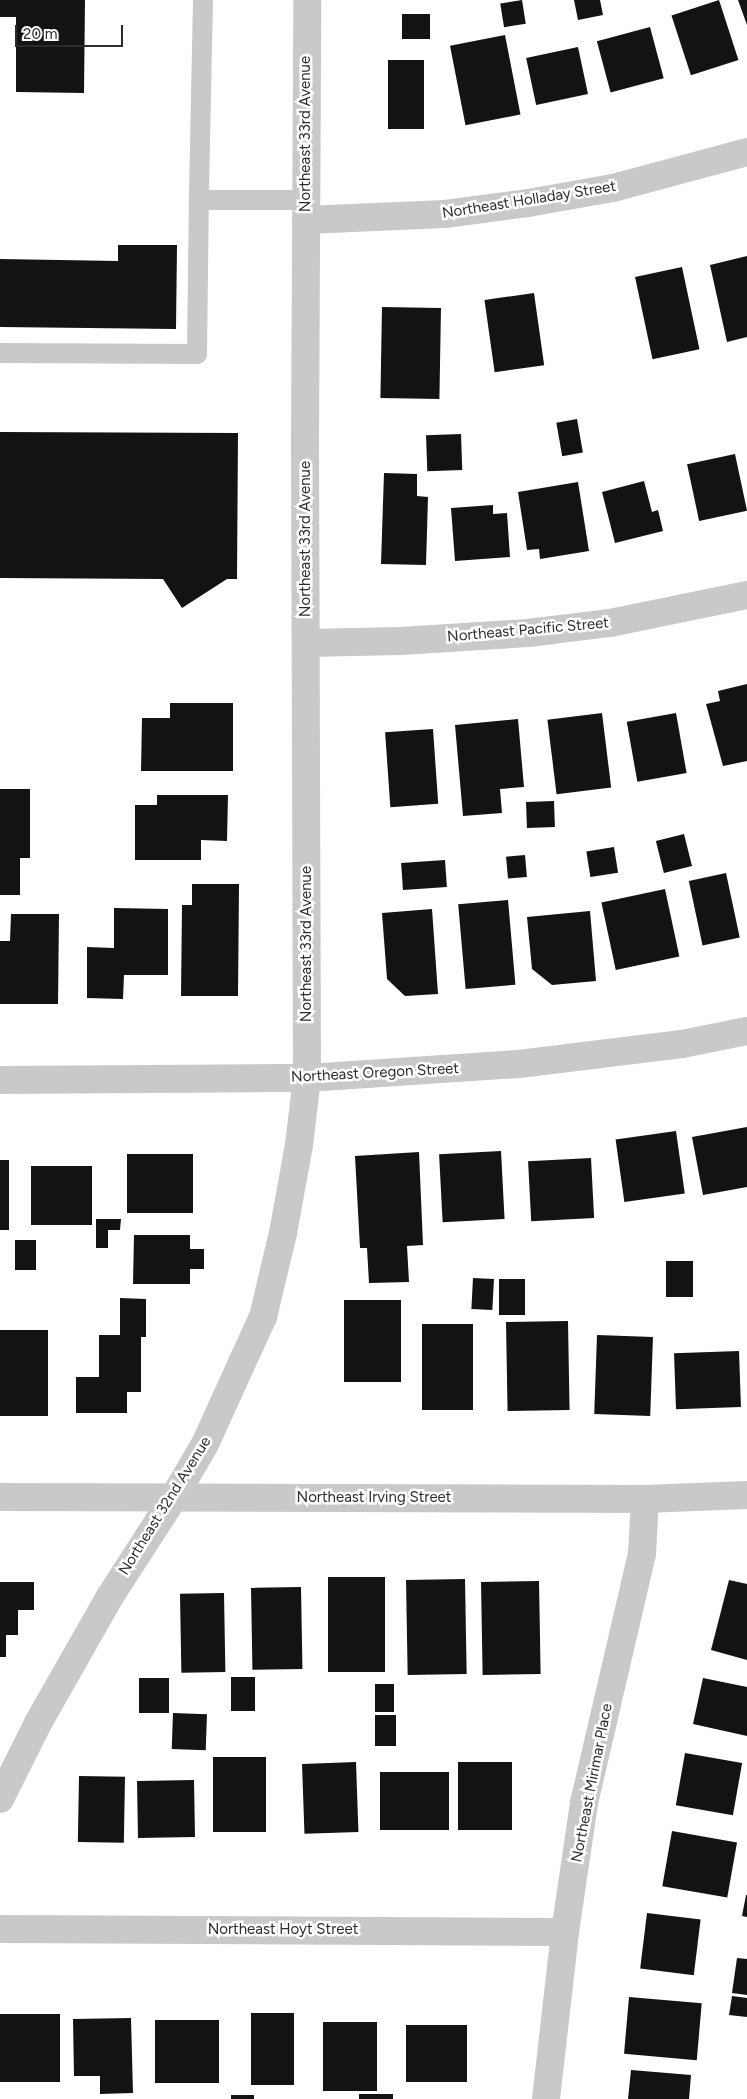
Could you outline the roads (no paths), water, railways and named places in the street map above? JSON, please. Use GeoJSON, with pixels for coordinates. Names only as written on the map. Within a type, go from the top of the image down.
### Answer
{"type":"FeatureCollection","features":[{"type":"Feature","properties":{"kind":"street","name":"Northeast 33rd Avenue"},"geometry":{"type":"LineString","coordinates":[[307,0],[307,1078]]}},
{"type":"Feature","properties":{"kind":"street","name":"Northeast Holladay Street"},"geometry":{"type":"LineString","coordinates":[[306,210],[445,214],[528,203],[613,188],[747,152]]}},
{"type":"Feature","properties":{"kind":"street","name":"Northeast Pacific Street"},"geometry":{"type":"LineString","coordinates":[[306,642],[401,641],[528,633],[610,623],[747,595]]}},
{"type":"Feature","properties":{"kind":"street","name":"Northeast Oregon Street"},"geometry":{"type":"LineString","coordinates":[[0,1080],[307,1078],[519,1064],[682,1044],[747,1031]]}},
{"type":"Feature","properties":{"kind":"street","name":"Northeast 32nd Avenue"},"geometry":{"type":"LineString","coordinates":[[0,1799],[38,1723],[109,1598],[206,1444],[263,1317],[283,1233],[299,1145],[307,1078]]}},
{"type":"Feature","properties":{"kind":"street","name":"Northeast Irving Street"},"geometry":{"type":"LineString","coordinates":[[0,1497],[644,1500],[747,1495]]}},
{"type":"Feature","properties":{"kind":"street","name":"Northeast Mirimar Place"},"geometry":{"type":"LineString","coordinates":[[546,2099],[565,1932],[584,1804],[642,1554],[644,1500]]}},
{"type":"Feature","properties":{"kind":"street","name":"Northeast Hoyt Street"},"geometry":{"type":"LineString","coordinates":[[0,1929],[565,1932]]}},
{"type":"Feature","properties":{"kind":"lane"},"geometry":{"type":"LineString","coordinates":[[0,353],[197,354],[203,0]]}},
{"type":"Feature","properties":{"kind":"lane"},"geometry":{"type":"LineString","coordinates":[[199,198],[306,210]]}}]}
